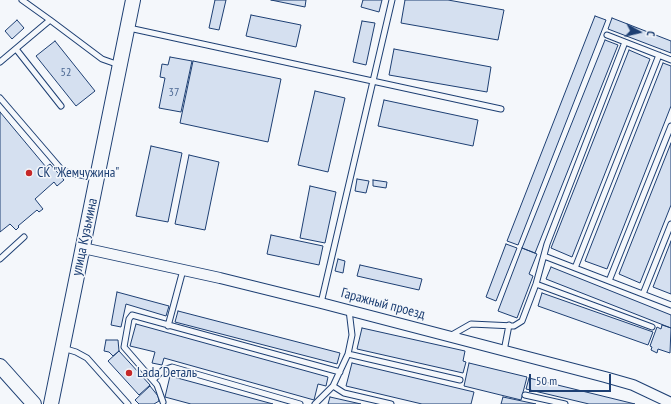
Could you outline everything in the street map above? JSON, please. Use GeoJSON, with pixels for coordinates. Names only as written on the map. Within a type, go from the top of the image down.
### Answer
{"type":"FeatureCollection","features":[{"type":"Feature","properties":{"kind":"street","name":"улица Кузьмина"},"geometry":{"type":"LineString","coordinates":[[51,404],[133,0]]}},
{"type":"Feature","properties":{"kind":"street","name":"Гаражный проезд"},"geometry":{"type":"LineString","coordinates":[[83,248],[321,302],[504,352],[633,385],[671,403]]}},
{"type":"Feature","properties":{"kind":"street"},"geometry":{"type":"LineString","coordinates":[[0,366],[34,404]]}},
{"type":"Feature","properties":{"kind":"lane"},"geometry":{"type":"LineString","coordinates":[[22,0],[102,59],[120,65]]}},
{"type":"Feature","properties":{"kind":"lane"},"geometry":{"type":"LineString","coordinates":[[321,302],[392,0]]}},
{"type":"Feature","properties":{"kind":"lane"},"geometry":{"type":"LineString","coordinates":[[0,62],[50,20]]}},
{"type":"Feature","properties":{"kind":"lane"},"geometry":{"type":"LineString","coordinates":[[128,28],[502,109]]}},
{"type":"Feature","properties":{"kind":"lane"},"geometry":{"type":"LineString","coordinates":[[607,35],[671,60]]}},
{"type":"Feature","properties":{"kind":"lane"},"geometry":{"type":"LineString","coordinates":[[449,336],[471,324],[517,325],[522,321],[536,284],[544,256],[625,42]]}},
{"type":"Feature","properties":{"kind":"lane"},"geometry":{"type":"LineString","coordinates":[[16,48],[61,106]]}},
{"type":"Feature","properties":{"kind":"lane"},"geometry":{"type":"LineString","coordinates":[[575,268],[659,55]]}},
{"type":"Feature","properties":{"kind":"lane"},"geometry":{"type":"LineString","coordinates":[[0,98],[61,169],[66,172],[97,178]]}},
{"type":"Feature","properties":{"kind":"lane"},"geometry":{"type":"LineString","coordinates":[[609,281],[671,126]]}},
{"type":"Feature","properties":{"kind":"lane"},"geometry":{"type":"LineString","coordinates":[[643,294],[671,224]]}},
{"type":"Feature","properties":{"kind":"lane"},"geometry":{"type":"LineString","coordinates":[[0,259],[24,237]]}},
{"type":"Feature","properties":{"kind":"lane"},"geometry":{"type":"LineString","coordinates":[[544,256],[671,306]]}},
{"type":"Feature","properties":{"kind":"lane"},"geometry":{"type":"LineString","coordinates":[[168,326],[183,270]]}},
{"type":"Feature","properties":{"kind":"lane"},"geometry":{"type":"LineString","coordinates":[[536,284],[652,327]]}},
{"type":"Feature","properties":{"kind":"lane"},"geometry":{"type":"LineString","coordinates":[[315,404],[333,386],[348,354],[352,335],[349,310]]}},
{"type":"Feature","properties":{"kind":"lane"},"geometry":{"type":"LineString","coordinates":[[164,403],[157,385],[124,347],[128,318],[135,314],[168,326],[340,372]]}},
{"type":"Feature","properties":{"kind":"lane"},"geometry":{"type":"LineString","coordinates":[[504,352],[508,325]]}},
{"type":"Feature","properties":{"kind":"lane"},"geometry":{"type":"LineString","coordinates":[[62,348],[76,352],[87,358],[128,404]]}},
{"type":"Feature","properties":{"kind":"lane"},"geometry":{"type":"LineString","coordinates":[[348,354],[460,380]]}},
{"type":"Feature","properties":{"kind":"lane"},"geometry":{"type":"LineString","coordinates":[[153,380],[163,370],[172,368],[300,404]]}},
{"type":"Feature","properties":{"kind":"lane"},"geometry":{"type":"LineString","coordinates":[[333,386],[344,393],[391,404]]}},
{"type":"Feature","properties":{"kind":"lane"},"geometry":{"type":"LineString","coordinates":[[525,395],[562,404]]}},
{"type":"Feature","properties":{"kind":"building"},"geometry":{"type":"Polygon","coordinates":[[[215,0],[226,0],[219,30],[209,28],[215,0]]]}},
{"type":"Feature","properties":{"kind":"building"},"geometry":{"type":"Polygon","coordinates":[[[271,0],[306,0],[305,7],[271,0]]]}},
{"type":"Feature","properties":{"kind":"building"},"geometry":{"type":"Polygon","coordinates":[[[363,0],[382,0],[379,12],[361,7],[363,0]]]}},
{"type":"Feature","properties":{"kind":"building"},"geometry":{"type":"Polygon","coordinates":[[[405,0],[448,0],[504,10],[498,40],[401,23],[405,0]]]}},
{"type":"Feature","properties":{"kind":"building"},"geometry":{"type":"Polygon","coordinates":[[[251,15],[301,25],[296,47],[246,36],[251,15]]]}},
{"type":"Feature","properties":{"kind":"building"},"geometry":{"type":"Polygon","coordinates":[[[595,16],[606,20],[518,245],[507,241],[595,16]]]}},
{"type":"Feature","properties":{"kind":"building"},"geometry":{"type":"Polygon","coordinates":[[[612,18],[671,41],[671,53],[608,29],[612,18]]]}},
{"type":"Feature","properties":{"kind":"building"},"geometry":{"type":"Polygon","coordinates":[[[17,20],[24,28],[12,39],[5,31],[17,20]]]}},
{"type":"Feature","properties":{"kind":"building"},"geometry":{"type":"Polygon","coordinates":[[[362,21],[375,23],[366,65],[353,62],[362,21]]]}},
{"type":"Feature","properties":{"kind":"building"},"geometry":{"type":"Polygon","coordinates":[[[605,40],[618,45],[535,253],[522,248],[605,40]]]}},
{"type":"Feature","properties":{"kind":"building"},"geometry":{"type":"Polygon","coordinates":[[[55,41],[95,91],[76,106],[36,56],[55,41]]]}},
{"type":"Feature","properties":{"kind":"building"},"geometry":{"type":"Polygon","coordinates":[[[394,49],[491,67],[487,92],[389,75],[394,49]]]}},
{"type":"Feature","properties":{"kind":"building"},"geometry":{"type":"Polygon","coordinates":[[[629,50],[650,59],[572,257],[551,248],[629,50]]]}},
{"type":"Feature","properties":{"kind":"building"},"geometry":{"type":"Polygon","coordinates":[[[170,57],[192,61],[181,112],[159,108],[165,78],[160,77],[162,64],[168,65],[170,57]]]}},
{"type":"Feature","properties":{"kind":"building"},"geometry":{"type":"Polygon","coordinates":[[[193,61],[281,79],[268,142],[180,123],[193,61]]]}},
{"type":"Feature","properties":{"kind":"building"},"geometry":{"type":"Polygon","coordinates":[[[663,63],[671,66],[671,106],[607,269],[585,261],[663,63]]]}},
{"type":"Feature","properties":{"kind":"building"},"geometry":{"type":"Polygon","coordinates":[[[315,91],[345,98],[328,172],[298,165],[315,91]]]}},
{"type":"Feature","properties":{"kind":"building"},"geometry":{"type":"Polygon","coordinates":[[[384,100],[478,120],[473,146],[378,126],[384,100]]]}},
{"type":"Feature","properties":{"kind":"building","name":"СК \"Жемчужина\""},"geometry":{"type":"Polygon","coordinates":[[[0,112],[46,167],[50,164],[64,180],[57,186],[54,182],[35,199],[43,209],[39,212],[37,210],[18,226],[19,227],[16,230],[10,224],[0,232],[0,112]]]}},
{"type":"Feature","properties":{"kind":"building"},"geometry":{"type":"Polygon","coordinates":[[[671,143],[671,205],[640,283],[619,274],[671,143]]]}},
{"type":"Feature","properties":{"kind":"building"},"geometry":{"type":"Polygon","coordinates":[[[151,146],[182,153],[168,222],[136,216],[151,146]]]}},
{"type":"Feature","properties":{"kind":"building"},"geometry":{"type":"Polygon","coordinates":[[[189,155],[219,162],[205,230],[175,224],[189,155]]]}},
{"type":"Feature","properties":{"kind":"building"},"geometry":{"type":"Polygon","coordinates":[[[357,179],[369,181],[366,193],[355,191],[357,179]]]}},
{"type":"Feature","properties":{"kind":"building"},"geometry":{"type":"Polygon","coordinates":[[[373,180],[387,182],[386,188],[373,186],[373,180]]]}},
{"type":"Feature","properties":{"kind":"building"},"geometry":{"type":"Polygon","coordinates":[[[310,186],[336,192],[325,243],[300,238],[310,186]]]}},
{"type":"Feature","properties":{"kind":"building"},"geometry":{"type":"Polygon","coordinates":[[[271,235],[323,246],[319,265],[267,254],[271,235]]]}},
{"type":"Feature","properties":{"kind":"building"},"geometry":{"type":"Polygon","coordinates":[[[671,241],[671,294],[653,287],[671,241]]]}},
{"type":"Feature","properties":{"kind":"building"},"geometry":{"type":"Polygon","coordinates":[[[506,244],[517,248],[496,301],[486,297],[506,244]]]}},
{"type":"Feature","properties":{"kind":"building"},"geometry":{"type":"Polygon","coordinates":[[[522,248],[537,254],[529,274],[533,276],[517,318],[498,311],[522,248]]]}},
{"type":"Feature","properties":{"kind":"building"},"geometry":{"type":"Polygon","coordinates":[[[338,259],[345,261],[343,273],[335,271],[338,259]]]}},
{"type":"Feature","properties":{"kind":"building"},"geometry":{"type":"Polygon","coordinates":[[[360,265],[422,279],[419,290],[357,276],[360,265]]]}},
{"type":"Feature","properties":{"kind":"building"},"geometry":{"type":"Polygon","coordinates":[[[551,267],[671,315],[671,328],[546,279],[551,267]]]}},
{"type":"Feature","properties":{"kind":"building"},"geometry":{"type":"Polygon","coordinates":[[[117,292],[169,306],[166,316],[126,304],[121,327],[111,325],[117,292]]]}},
{"type":"Feature","properties":{"kind":"building"},"geometry":{"type":"Polygon","coordinates":[[[542,293],[653,332],[648,345],[538,306],[542,293]]]}},
{"type":"Feature","properties":{"kind":"building"},"geometry":{"type":"Polygon","coordinates":[[[178,311],[340,353],[337,364],[175,322],[178,311]]]}},
{"type":"Feature","properties":{"kind":"building"},"geometry":{"type":"Polygon","coordinates":[[[136,324],[328,377],[326,386],[318,384],[314,400],[164,358],[162,365],[152,363],[155,352],[130,346],[136,324]]]}},
{"type":"Feature","properties":{"kind":"building"},"geometry":{"type":"Polygon","coordinates":[[[662,325],[671,328],[670,353],[658,349],[657,353],[651,350],[652,347],[650,346],[657,327],[661,329],[662,325]]]}},
{"type":"Feature","properties":{"kind":"building"},"geometry":{"type":"Polygon","coordinates":[[[362,328],[465,351],[463,361],[466,362],[463,373],[357,349],[362,328]]]}},
{"type":"Feature","properties":{"kind":"building"},"geometry":{"type":"Polygon","coordinates":[[[106,340],[118,340],[119,351],[113,356],[109,352],[104,351],[106,340]]]}},
{"type":"Feature","properties":{"kind":"building","name":"Lada Dеталь"},"geometry":{"type":"Polygon","coordinates":[[[119,351],[150,385],[139,395],[108,361],[119,351]]]}},
{"type":"Feature","properties":{"kind":"building"},"geometry":{"type":"Polygon","coordinates":[[[352,363],[474,392],[471,404],[422,404],[346,386],[352,363]]]}},
{"type":"Feature","properties":{"kind":"building"},"geometry":{"type":"Polygon","coordinates":[[[469,363],[527,377],[521,400],[464,386],[469,363]]]}},
{"type":"Feature","properties":{"kind":"building"},"geometry":{"type":"Polygon","coordinates":[[[170,376],[273,404],[191,404],[165,397],[170,376]]]}},
{"type":"Feature","properties":{"kind":"building"},"geometry":{"type":"Polygon","coordinates":[[[529,378],[635,404],[589,404],[526,389],[529,378]]]}},
{"type":"Feature","properties":{"kind":"building"},"geometry":{"type":"Polygon","coordinates":[[[150,386],[158,396],[159,401],[154,404],[139,404],[135,400],[150,386]]]}},
{"type":"Feature","properties":{"kind":"building"},"geometry":{"type":"Polygon","coordinates":[[[330,397],[361,404],[328,404],[330,397]]]}},
{"type":"Feature","properties":{"kind":"building"},"geometry":{"type":"Polygon","coordinates":[[[503,397],[536,404],[501,404],[503,397]]]}},
{"type":"Feature","properties":{"kind":"place","name":"СК \"Жемчужина\""},"geometry":{"type":"Point","coordinates":[29,173]}},
{"type":"Feature","properties":{"kind":"place","name":"Lada Dеталь"},"geometry":{"type":"Point","coordinates":[129,373]}}]}
